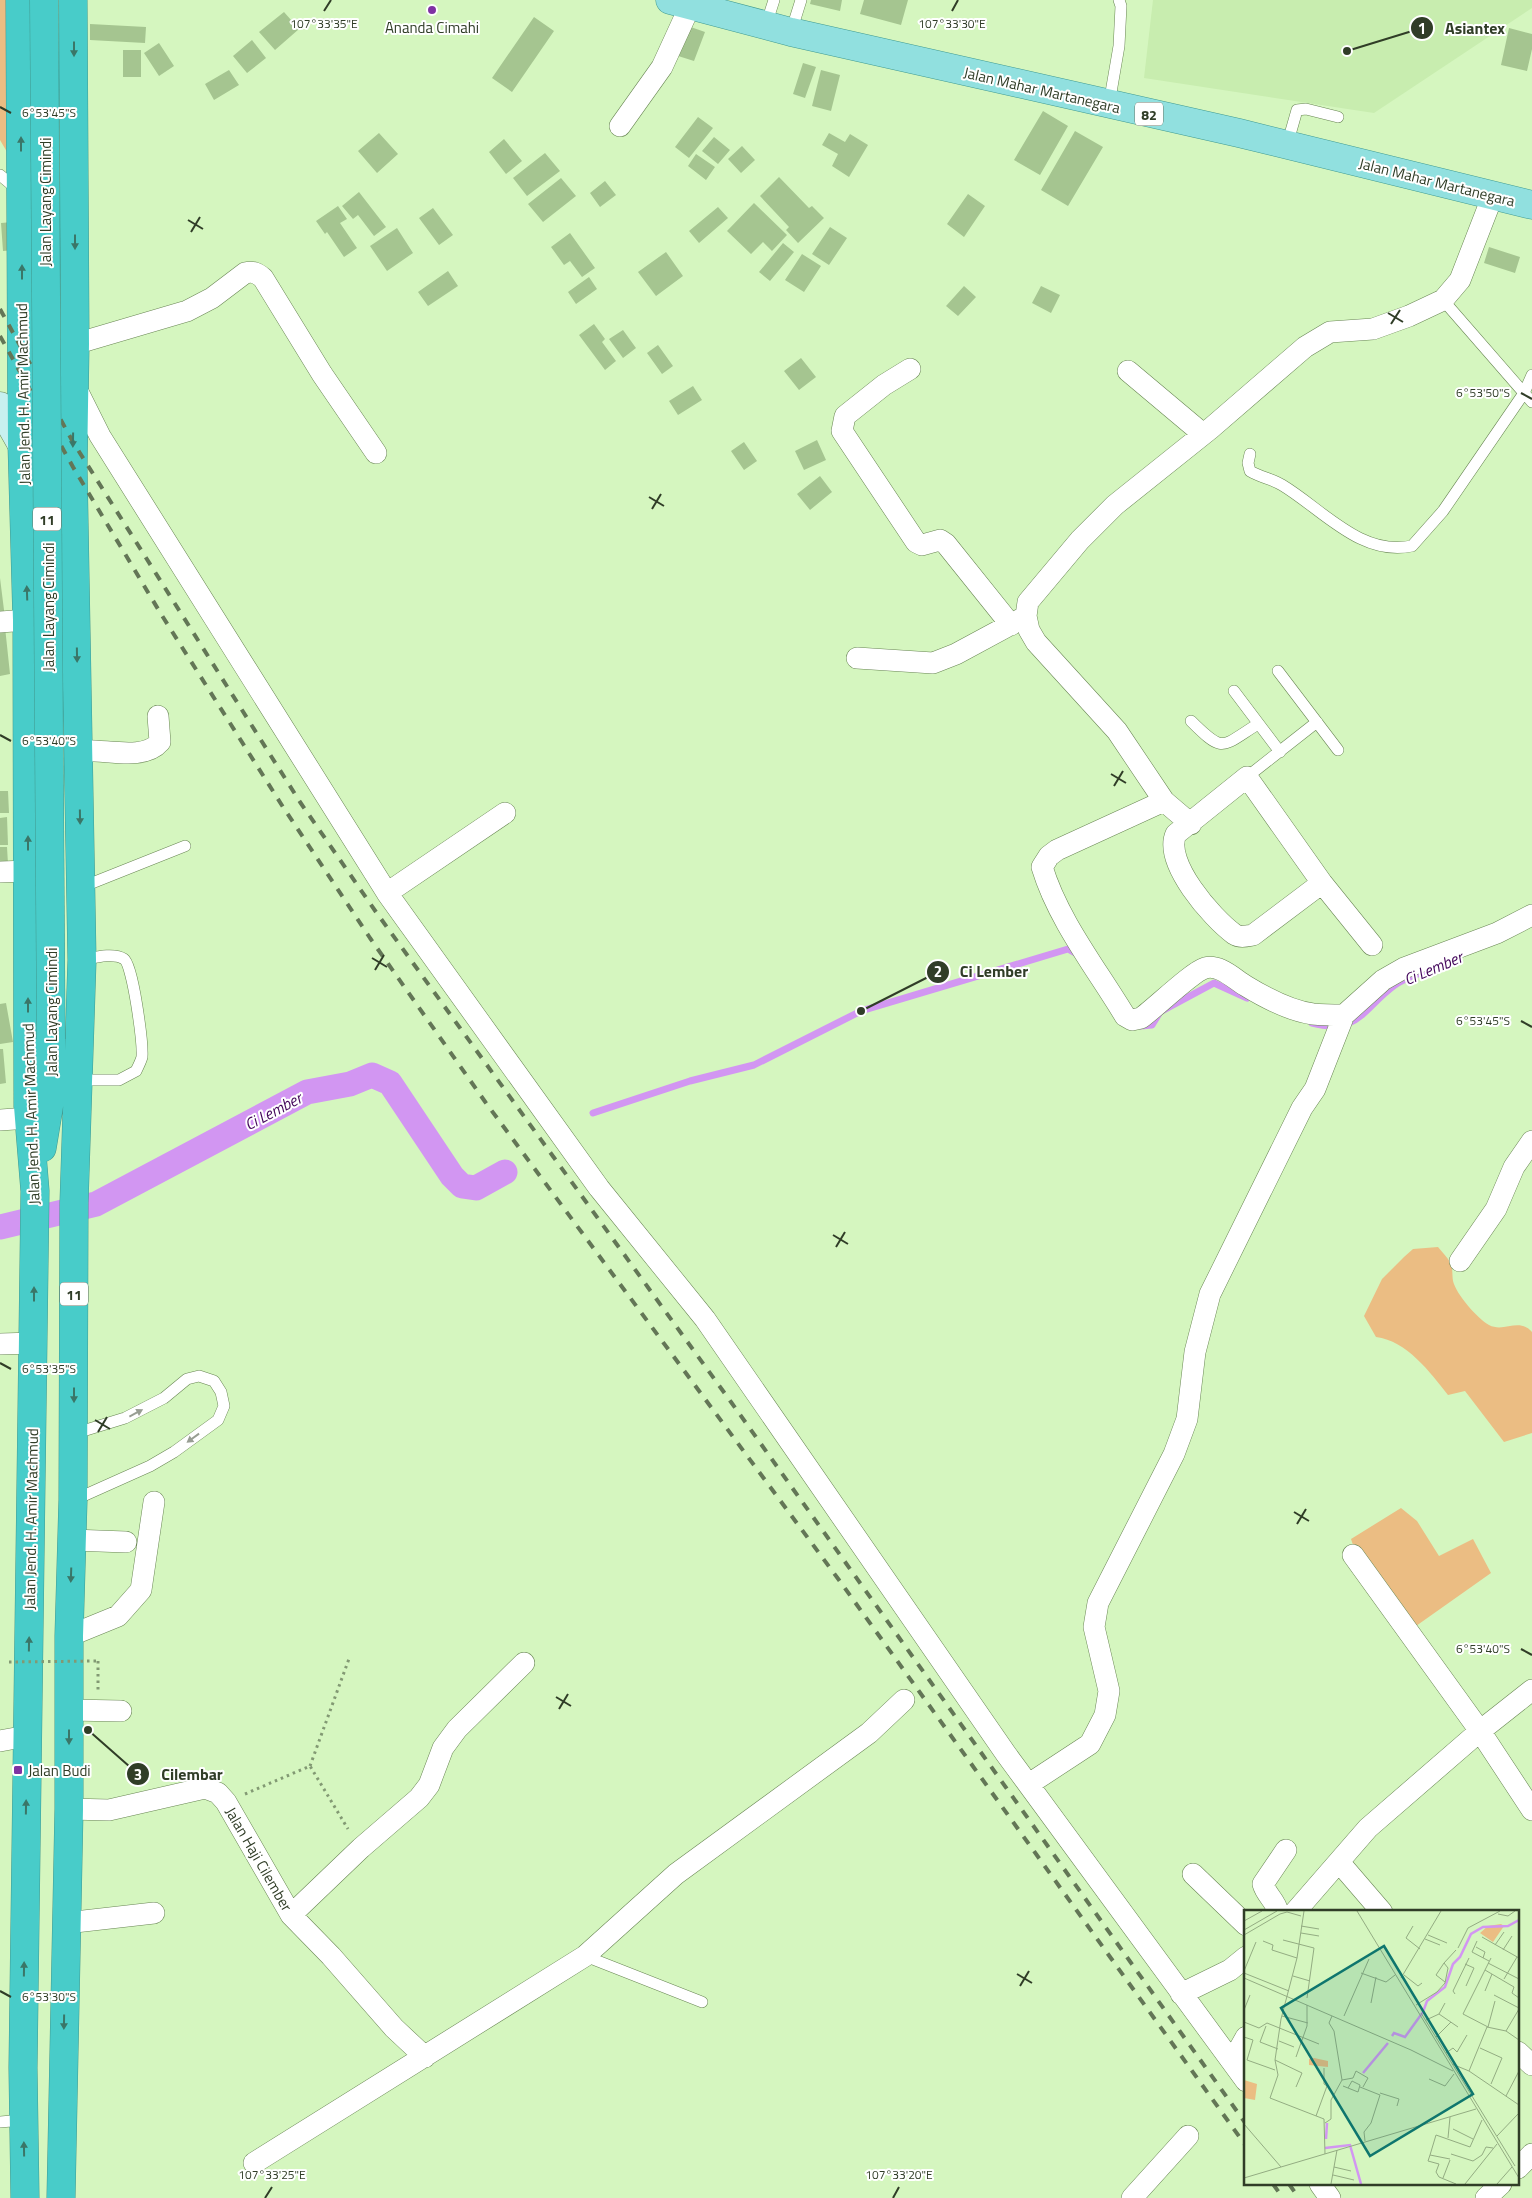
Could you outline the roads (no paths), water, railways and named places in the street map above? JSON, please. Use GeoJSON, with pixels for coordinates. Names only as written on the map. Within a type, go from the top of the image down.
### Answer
{"type":"FeatureCollection","features":[{"type":"Feature","properties":{"kind":"highway","name":"Jalan Jend. H. Amir Machmud"},"geometry":{"type":"LineString","coordinates":[[20,0],[22,443],[28,620],[29,1118],[35,1197],[23,2068],[12,2121],[25,2198]]}},
{"type":"Feature","properties":{"kind":"highway","name":"Jalan Layang Cimindi"},"geometry":{"type":"LineString","coordinates":[[35,1197],[51,1094],[44,0]]}},
{"type":"Feature","properties":{"kind":"highway","name":"11"},"geometry":{"type":"LineString","coordinates":[[61,2198],[69,1809],[74,1199],[82,960],[75,555],[73,0]]}},
{"type":"Feature","properties":{"kind":"highway"},"geometry":{"type":"LineString","coordinates":[[21,193],[75,193]]}},
{"type":"Feature","properties":{"kind":"highway"},"geometry":{"type":"LineString","coordinates":[[28,620],[76,617]]}},
{"type":"Feature","properties":{"kind":"highway","name":"Jalan Layang Cimindi"},"geometry":{"type":"LineString","coordinates":[[51,1094],[74,1199]]}},
{"type":"Feature","properties":{"kind":"highway"},"geometry":{"type":"LineString","coordinates":[[23,2068],[63,2066]]}},
{"type":"Feature","properties":{"kind":"main road","name":"Jalan Mahar Martanegara"},"geometry":{"type":"LineString","coordinates":[[680,1],[777,19],[1109,105],[1287,145],[1532,205]]}},
{"type":"Feature","properties":{"kind":"main road"},"geometry":{"type":"LineString","coordinates":[[0,406],[22,443],[75,555]]}},
{"type":"Feature","properties":{"kind":"street"},"geometry":{"type":"LineString","coordinates":[[620,126],[662,67],[680,1]]}},
{"type":"Feature","properties":{"kind":"street"},"geometry":{"type":"LineString","coordinates":[[857,658],[933,663],[956,654],[1018,620],[1031,597],[1080,540],[1115,505],[1204,434],[1305,347],[1330,332],[1373,329],[1409,316],[1443,300],[1460,280],[1493,195]]}},
{"type":"Feature","properties":{"kind":"street"},"geometry":{"type":"LineString","coordinates":[[75,344],[187,311],[212,298],[245,273],[257,274],[263,278],[322,374],[376,453]]}},
{"type":"Feature","properties":{"kind":"street"},"geometry":{"type":"LineString","coordinates":[[910,369],[884,385],[845,416],[842,431],[916,542],[922,546],[940,540],[946,544],[1029,630],[1036,642],[1117,731],[1164,801],[1191,824]]}},
{"type":"Feature","properties":{"kind":"street"},"geometry":{"type":"LineString","coordinates":[[1128,371],[1204,434]]}},
{"type":"Feature","properties":{"kind":"street"},"geometry":{"type":"LineString","coordinates":[[74,383],[100,436],[387,893],[599,1188],[705,1318],[1000,1746],[1244,2078]]}},
{"type":"Feature","properties":{"kind":"street"},"geometry":{"type":"LineString","coordinates":[[0,622],[28,620]]}},
{"type":"Feature","properties":{"kind":"street"},"geometry":{"type":"LineString","coordinates":[[79,751],[132,752],[155,749],[160,742],[158,716]]}},
{"type":"Feature","properties":{"kind":"street"},"geometry":{"type":"LineString","coordinates":[[1322,883],[1253,935],[1243,937],[1235,935],[1211,915],[1178,864],[1172,843],[1176,834],[1191,824],[1247,777],[1322,883],[1372,945]]}},
{"type":"Feature","properties":{"kind":"street"},"geometry":{"type":"LineString","coordinates":[[1164,801],[1057,850],[1048,856],[1042,867],[1047,885],[1064,917],[1125,1016],[1132,1020],[1141,1018],[1193,976],[1203,969],[1210,967],[1222,970],[1246,987],[1286,1005],[1340,1024]]}},
{"type":"Feature","properties":{"kind":"street"},"geometry":{"type":"LineString","coordinates":[[387,893],[505,813]]}},
{"type":"Feature","properties":{"kind":"street"},"geometry":{"type":"LineString","coordinates":[[0,872],[28,871]]}},
{"type":"Feature","properties":{"kind":"street"},"geometry":{"type":"LineString","coordinates":[[1029,1784],[1090,1744],[1105,1716],[1109,1691],[1094,1627],[1098,1603],[1174,1454],[1187,1419],[1195,1352],[1210,1294],[1298,1117],[1314,1089],[1340,1024],[1383,980],[1404,968],[1497,933],[1532,915]]}},
{"type":"Feature","properties":{"kind":"street"},"geometry":{"type":"LineString","coordinates":[[0,1120],[29,1118]]}},
{"type":"Feature","properties":{"kind":"street"},"geometry":{"type":"LineString","coordinates":[[1460,1261],[1496,1209],[1514,1167],[1532,1140]]}},
{"type":"Feature","properties":{"kind":"street"},"geometry":{"type":"LineString","coordinates":[[0,1344],[34,1343]]}},
{"type":"Feature","properties":{"kind":"street"},"geometry":{"type":"LineString","coordinates":[[69,1636],[118,1616],[141,1590],[154,1502]]}},
{"type":"Feature","properties":{"kind":"street"},"geometry":{"type":"LineString","coordinates":[[72,1540],[126,1542]]}},
{"type":"Feature","properties":{"kind":"street"},"geometry":{"type":"LineString","coordinates":[[1354,1555],[1480,1731],[1532,1810]]}},
{"type":"Feature","properties":{"kind":"street"},"geometry":{"type":"LineString","coordinates":[[291,1915],[360,1848],[419,1798],[429,1785],[442,1748],[457,1729],[524,1663]]}},
{"type":"Feature","properties":{"kind":"street"},"geometry":{"type":"LineString","coordinates":[[1297,1910],[1368,1828],[1480,1731],[1532,1690]]}},
{"type":"Feature","properties":{"kind":"street"},"geometry":{"type":"LineString","coordinates":[[254,2163],[585,1956],[676,1874],[868,1733],[904,1700]]}},
{"type":"Feature","properties":{"kind":"street"},"geometry":{"type":"LineString","coordinates":[[70,1710],[120,1711]]}},
{"type":"Feature","properties":{"kind":"street"},"geometry":{"type":"LineString","coordinates":[[0,1741],[27,1736]]}},
{"type":"Feature","properties":{"kind":"street","name":"Jalan Haji Cilember"},"geometry":{"type":"LineString","coordinates":[[69,1809],[109,1810],[205,1788],[218,1793],[226,1802],[291,1915],[332,1956],[394,2028],[425,2057]]}},
{"type":"Feature","properties":{"kind":"street"},"geometry":{"type":"LineString","coordinates":[[1278,1910],[1277,1905],[1266,1892],[1263,1884],[1286,1850]]}},
{"type":"Feature","properties":{"kind":"street"},"geometry":{"type":"LineString","coordinates":[[1340,1862],[1380,1910]]}},
{"type":"Feature","properties":{"kind":"street"},"geometry":{"type":"LineString","coordinates":[[1193,1874],[1244,1923]]}},
{"type":"Feature","properties":{"kind":"street"},"geometry":{"type":"LineString","coordinates":[[66,1923],[154,1913]]}},
{"type":"Feature","properties":{"kind":"street"},"geometry":{"type":"LineString","coordinates":[[1182,1994],[1230,1970],[1244,1959]]}},
{"type":"Feature","properties":{"kind":"street"},"geometry":{"type":"LineString","coordinates":[[1232,2062],[1244,2041]]}},
{"type":"Feature","properties":{"kind":"street"},"geometry":{"type":"LineString","coordinates":[[1520,2054],[1532,2065]]}},
{"type":"Feature","properties":{"kind":"street"},"geometry":{"type":"LineString","coordinates":[[1132,2198],[1188,2136]]}},
{"type":"Feature","properties":{"kind":"street"},"geometry":{"type":"LineString","coordinates":[[1520,2166],[1532,2154]]}},
{"type":"Feature","properties":{"kind":"street"},"geometry":{"type":"LineString","coordinates":[[1321,2186],[1330,2198]]}},
{"type":"Feature","properties":{"kind":"street"},"geometry":{"type":"LineString","coordinates":[[1486,2198],[1499,2186]]}},
{"type":"Feature","properties":{"kind":"lane"},"geometry":{"type":"LineString","coordinates":[[777,19],[801,0]]}},
{"type":"Feature","properties":{"kind":"lane"},"geometry":{"type":"LineString","coordinates":[[1109,105],[1119,46],[1122,6],[1119,0]]}},
{"type":"Feature","properties":{"kind":"lane"},"geometry":{"type":"LineString","coordinates":[[1287,145],[1297,110],[1306,110],[1338,117]]}},
{"type":"Feature","properties":{"kind":"lane"},"geometry":{"type":"LineString","coordinates":[[0,175],[21,193]]}},
{"type":"Feature","properties":{"kind":"lane"},"geometry":{"type":"LineString","coordinates":[[1443,300],[1528,398]]}},
{"type":"Feature","properties":{"kind":"lane"},"geometry":{"type":"LineString","coordinates":[[1250,454],[1248,463],[1250,471],[1281,484],[1314,506],[1346,531],[1378,546],[1400,549],[1412,546],[1443,511],[1528,398],[1532,375]]}},
{"type":"Feature","properties":{"kind":"lane"},"geometry":{"type":"LineString","coordinates":[[1278,670],[1338,750]]}},
{"type":"Feature","properties":{"kind":"lane"},"geometry":{"type":"LineString","coordinates":[[1234,691],[1280,752]]}},
{"type":"Feature","properties":{"kind":"lane"},"geometry":{"type":"LineString","coordinates":[[1191,721],[1211,741],[1219,744],[1226,743],[1258,724]]}},
{"type":"Feature","properties":{"kind":"lane"},"geometry":{"type":"LineString","coordinates":[[1247,777],[1317,722]]}},
{"type":"Feature","properties":{"kind":"lane"},"geometry":{"type":"LineString","coordinates":[[82,887],[185,846]]}},
{"type":"Feature","properties":{"kind":"lane"},"geometry":{"type":"LineString","coordinates":[[78,1080],[119,1080],[136,1071],[142,1057],[133,976],[128,962],[122,957],[103,956],[82,960]]}},
{"type":"Feature","properties":{"kind":"lane"},"geometry":{"type":"LineString","coordinates":[[73,1434],[125,1418],[164,1398],[187,1380],[199,1376],[214,1381],[221,1392],[224,1406],[218,1420],[174,1452],[150,1466],[73,1500]]}},
{"type":"Feature","properties":{"kind":"lane"},"geometry":{"type":"LineString","coordinates":[[585,1956],[702,2002]]}},
{"type":"Feature","properties":{"kind":"waterway","name":"Ci Lember"},"geometry":{"type":"LineString","coordinates":[[593,1113],[690,1081],[754,1065],[861,1011],[1068,949],[1077,954]]}},
{"type":"Feature","properties":{"kind":"waterway","name":"Ci Lember"},"geometry":{"type":"LineString","coordinates":[[1312,1023],[1328,1026],[1350,1022],[1359,1017],[1384,994],[1406,978],[1427,970]]}},
{"type":"Feature","properties":{"kind":"waterway","name":"Ci Lember"},"geometry":{"type":"LineString","coordinates":[[1141,1026],[1152,1025],[1160,1012],[1214,983],[1247,998]]}},
{"type":"Feature","properties":{"kind":"waterway","name":"Ci Lember"},"geometry":{"type":"LineString","coordinates":[[0,1227],[96,1204],[307,1092],[350,1084],[372,1075],[390,1083],[452,1176],[462,1186],[476,1188],[505,1172]]}},
{"type":"Feature","properties":{"kind":"railway"},"geometry":{"type":"LineString","coordinates":[[0,309],[73,442],[300,802],[376,912],[731,1402],[1244,2121]]}},
{"type":"Feature","properties":{"kind":"railway"},"geometry":{"type":"LineString","coordinates":[[0,336],[73,467],[161,614],[283,807],[370,938],[486,1103],[839,1580],[1244,2143]]}},
{"type":"Feature","properties":{"kind":"railway"},"geometry":{"type":"LineString","coordinates":[[1274,2186],[1283,2198]]}},
{"type":"Feature","properties":{"kind":"railway"},"geometry":{"type":"LineString","coordinates":[[1290,2186],[1299,2198]]}},
{"type":"Feature","properties":{"kind":"place","name":"Ananda Cimahi"},"geometry":{"type":"Point","coordinates":[432,10]}},
{"type":"Feature","properties":{"kind":"place","name":"Asiantex"},"geometry":{"type":"Point","coordinates":[1347,51]}},
{"type":"Feature","properties":{"kind":"place","name":"Ci Lember"},"geometry":{"type":"Point","coordinates":[861,1011]}},
{"type":"Feature","properties":{"kind":"place","name":"Cilembar"},"geometry":{"type":"Point","coordinates":[88,1730]}},
{"type":"Feature","properties":{"kind":"place","name":"Jalan Budi"},"geometry":{"type":"Point","coordinates":[18,1770]}}]}
